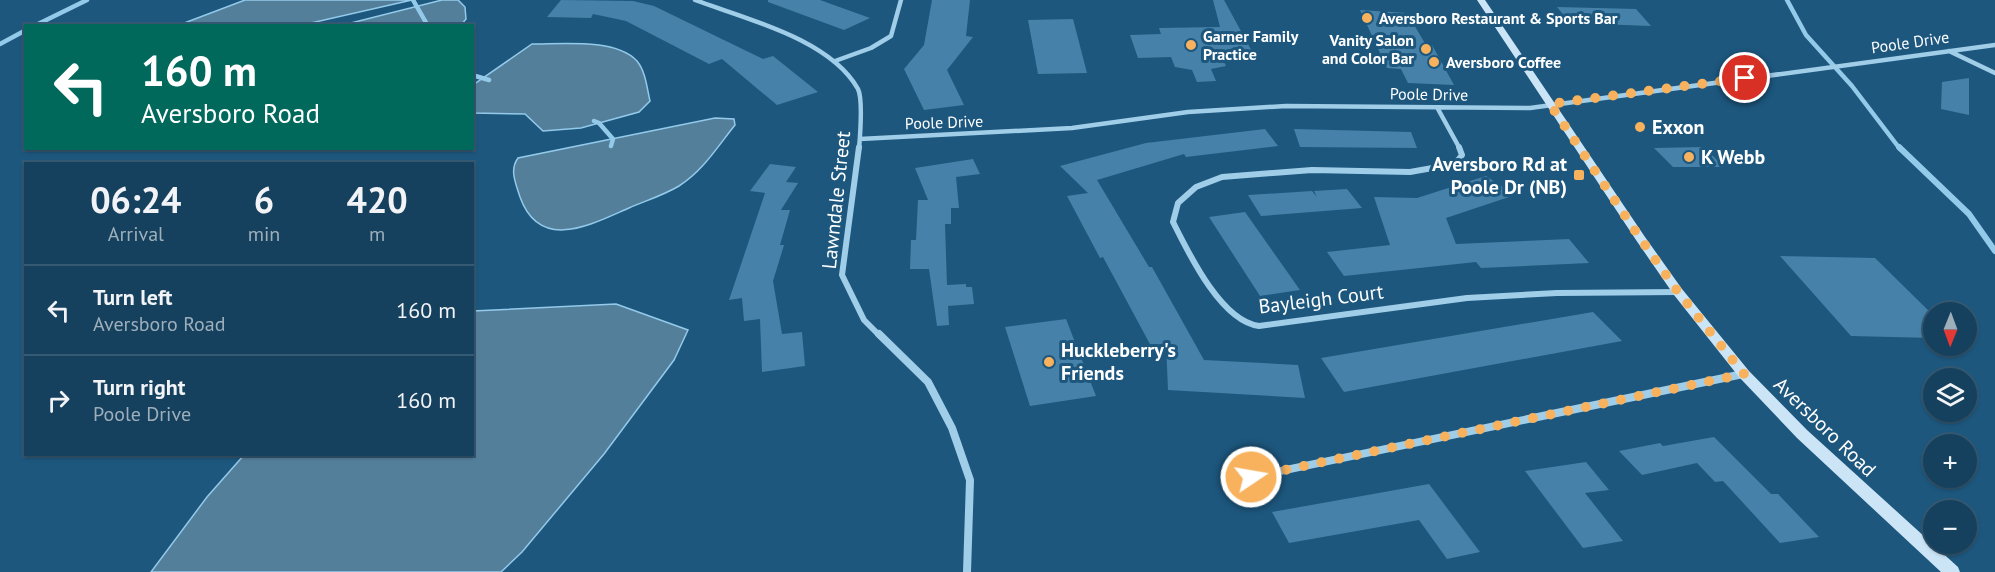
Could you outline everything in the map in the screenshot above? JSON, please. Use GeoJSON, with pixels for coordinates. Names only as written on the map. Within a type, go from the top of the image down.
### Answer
{"type":"FeatureCollection","features":[{"type":"Feature","properties":{"kind":"street","name":"Lawndale Street"},"geometry":{"type":"LineString","coordinates":[[695,0],[792,37],[835,61],[859,91],[860,139],[842,275],[864,320],[928,382],[952,428],[969,480],[967,572]]}},
{"type":"Feature","properties":{"kind":"street"},"geometry":{"type":"LineString","coordinates":[[713,5],[721,0]]}},
{"type":"Feature","properties":{"kind":"street"},"geometry":{"type":"LineString","coordinates":[[835,61],[871,48],[891,36],[901,0]]}},
{"type":"Feature","properties":{"kind":"street","name":"Aversboro Road"},"geometry":{"type":"LineString","coordinates":[[1481,0],[1678,292],[1744,374],[1802,434],[1952,572]]}},
{"type":"Feature","properties":{"kind":"street","name":"Poole Drive"},"geometry":{"type":"LineString","coordinates":[[860,139],[1072,128],[1188,112],[1286,106],[1530,108],[1995,45]]}},
{"type":"Feature","properties":{"kind":"street"},"geometry":{"type":"LineString","coordinates":[[1948,51],[1995,73]]}},
{"type":"Feature","properties":{"kind":"street","name":"Bayleigh Court"},"geometry":{"type":"LineString","coordinates":[[1438,109],[1462,155],[1455,164],[1410,172],[1312,170],[1222,177],[1196,188],[1178,203],[1173,222],[1176,230],[1216,295],[1231,312],[1251,325],[1278,325],[1436,301],[1507,295],[1590,290],[1678,292]]}},
{"type":"Feature","properties":{"kind":"street"},"geometry":{"type":"LineString","coordinates":[[1251,477],[1744,374]]}},
{"type":"Feature","properties":{"kind":"water"},"geometry":{"type":"Polygon","coordinates":[[[245,0],[412,0],[311,23],[182,24],[245,0]]]}},
{"type":"Feature","properties":{"kind":"water"},"geometry":{"type":"Polygon","coordinates":[[[442,0],[458,0],[465,7],[466,19],[462,24],[347,24],[442,0]]]}},
{"type":"Feature","properties":{"kind":"water"},"geometry":{"type":"Polygon","coordinates":[[[532,44],[588,44],[616,49],[637,61],[646,81],[650,101],[639,112],[581,128],[543,131],[525,114],[474,113],[474,84],[532,44]]]}},
{"type":"Feature","properties":{"kind":"water"},"geometry":{"type":"Polygon","coordinates":[[[715,118],[734,119],[735,125],[710,158],[688,180],[661,195],[599,221],[568,229],[554,229],[540,225],[529,214],[520,197],[514,172],[518,158],[715,118]]]}},
{"type":"Feature","properties":{"kind":"water"},"geometry":{"type":"Polygon","coordinates":[[[616,304],[688,330],[674,360],[604,454],[522,552],[501,572],[151,572],[207,497],[243,456],[474,456],[474,311],[616,304]]]}},
{"type":"Feature","properties":{"kind":"building"},"geometry":{"type":"Polygon","coordinates":[[[561,0],[633,1],[654,6],[763,59],[773,56],[818,92],[777,105],[722,59],[709,64],[626,21],[593,14],[591,18],[547,17],[561,0]]]}},
{"type":"Feature","properties":{"kind":"building"},"geometry":{"type":"Polygon","coordinates":[[[768,0],[820,0],[870,18],[844,30],[768,2],[768,0]]]}},
{"type":"Feature","properties":{"kind":"building"},"geometry":{"type":"Polygon","coordinates":[[[932,0],[970,0],[966,36],[973,37],[947,70],[964,105],[924,110],[904,69],[924,45],[932,0]]]}},
{"type":"Feature","properties":{"kind":"building","name":"Garner Family Practice"},"geometry":{"type":"Polygon","coordinates":[[[1213,0],[1224,0],[1254,55],[1221,56],[1226,66],[1211,69],[1216,81],[1197,82],[1192,70],[1175,67],[1171,57],[1138,58],[1130,35],[1161,34],[1159,28],[1220,27],[1213,0]]]}},
{"type":"Feature","properties":{"kind":"building"},"geometry":{"type":"Polygon","coordinates":[[[1557,7],[1636,9],[1651,26],[1570,23],[1557,7]]]}},
{"type":"Feature","properties":{"kind":"building"},"geometry":{"type":"Polygon","coordinates":[[[1360,10],[1407,13],[1426,45],[1432,45],[1454,85],[1408,83],[1401,69],[1387,68],[1360,10]]]}},
{"type":"Feature","properties":{"kind":"building"},"geometry":{"type":"Polygon","coordinates":[[[1073,19],[1087,73],[1038,74],[1028,20],[1073,19]]]}},
{"type":"Feature","properties":{"kind":"building"},"geometry":{"type":"Polygon","coordinates":[[[1969,78],[1969,115],[1941,109],[1942,82],[1969,78]]]}},
{"type":"Feature","properties":{"kind":"building"},"geometry":{"type":"Polygon","coordinates":[[[1265,129],[1278,146],[1186,157],[1184,154],[1097,180],[1149,267],[1152,267],[1204,360],[1298,365],[1305,398],[1168,390],[1166,343],[1151,346],[1067,196],[1088,193],[1060,166],[1146,143],[1265,129]]]}},
{"type":"Feature","properties":{"kind":"building"},"geometry":{"type":"Polygon","coordinates":[[[1294,129],[1411,132],[1417,148],[1300,147],[1294,129]]]}},
{"type":"Feature","properties":{"kind":"building","name":"K Webb"},"geometry":{"type":"Polygon","coordinates":[[[1704,147],[1724,167],[1673,167],[1654,148],[1704,147]]]}},
{"type":"Feature","properties":{"kind":"building"},"geometry":{"type":"Polygon","coordinates":[[[973,159],[980,174],[956,177],[959,208],[951,208],[951,224],[945,224],[947,285],[966,284],[966,287],[972,287],[974,304],[948,306],[949,325],[937,326],[929,269],[910,269],[911,240],[916,240],[918,200],[928,200],[915,168],[973,159]]]}},
{"type":"Feature","properties":{"kind":"building"},"geometry":{"type":"Polygon","coordinates":[[[770,164],[796,167],[786,182],[798,183],[781,210],[790,210],[780,245],[784,245],[773,281],[782,334],[802,332],[805,366],[762,372],[760,319],[744,321],[742,298],[729,300],[765,193],[750,191],[770,164]]]}},
{"type":"Feature","properties":{"kind":"building"},"geometry":{"type":"Polygon","coordinates":[[[1486,176],[1515,195],[1446,218],[1456,244],[1569,239],[1589,263],[1481,268],[1476,262],[1344,276],[1327,252],[1390,245],[1374,197],[1417,198],[1486,176]]]}},
{"type":"Feature","properties":{"kind":"building"},"geometry":{"type":"Polygon","coordinates":[[[1347,189],[1362,208],[1261,216],[1248,195],[1312,191],[1317,197],[1314,191],[1347,189]]]}},
{"type":"Feature","properties":{"kind":"building"},"geometry":{"type":"Polygon","coordinates":[[[1245,212],[1300,290],[1260,296],[1209,217],[1245,212]]]}},
{"type":"Feature","properties":{"kind":"building"},"geometry":{"type":"Polygon","coordinates":[[[1780,256],[1875,258],[1923,305],[1923,338],[1851,336],[1780,256]]]}},
{"type":"Feature","properties":{"kind":"building"},"geometry":{"type":"Polygon","coordinates":[[[1593,312],[1622,341],[1344,392],[1321,358],[1593,312]]]}},
{"type":"Feature","properties":{"kind":"building","name":"Huckleberry's Friends"},"geometry":{"type":"Polygon","coordinates":[[[1066,319],[1096,396],[1030,406],[1005,327],[1066,319]]]}},
{"type":"Feature","properties":{"kind":"building"},"geometry":{"type":"Polygon","coordinates":[[[1714,437],[1771,494],[1778,494],[1819,537],[1780,543],[1723,481],[1715,482],[1697,463],[1642,475],[1619,451],[1660,443],[1663,446],[1714,437]]]}},
{"type":"Feature","properties":{"kind":"building"},"geometry":{"type":"Polygon","coordinates":[[[1586,462],[1609,490],[1585,493],[1623,541],[1583,548],[1525,471],[1586,462]]]}},
{"type":"Feature","properties":{"kind":"building"},"geometry":{"type":"Polygon","coordinates":[[[1429,484],[1480,552],[1447,559],[1419,520],[1289,543],[1272,512],[1429,484]]]}},
{"type":"Feature","properties":{"kind":"waterway"},"geometry":{"type":"LineString","coordinates":[[38,24],[87,0]]}},
{"type":"Feature","properties":{"kind":"waterway"},"geometry":{"type":"LineString","coordinates":[[413,0],[427,24]]}},
{"type":"Feature","properties":{"kind":"waterway"},"geometry":{"type":"LineString","coordinates":[[1787,0],[1806,35],[1852,86],[1900,149]]}},
{"type":"Feature","properties":{"kind":"waterway"},"geometry":{"type":"LineString","coordinates":[[0,44],[24,31]]}},
{"type":"Feature","properties":{"kind":"waterway"},"geometry":{"type":"LineString","coordinates":[[474,76],[489,80]]}},
{"type":"Feature","properties":{"kind":"waterway"},"geometry":{"type":"LineString","coordinates":[[594,121],[599,123],[613,139],[611,146]]}},
{"type":"Feature","properties":{"kind":"waterway"},"geometry":{"type":"LineString","coordinates":[[1899,147],[1969,214],[1995,251]]}},
{"type":"Feature","properties":{"kind":"place","name":"Aversboro Restaurant & Sports Bar"},"geometry":{"type":"Point","coordinates":[1367,18]}},
{"type":"Feature","properties":{"kind":"place","name":"Garner Family Practice"},"geometry":{"type":"Point","coordinates":[1191,45]}},
{"type":"Feature","properties":{"kind":"place","name":"Vanity Salon and Color Bar"},"geometry":{"type":"Point","coordinates":[1426,49]}},
{"type":"Feature","properties":{"kind":"place","name":"Aversboro Coffee"},"geometry":{"type":"Point","coordinates":[1434,62]}},
{"type":"Feature","properties":{"kind":"place","name":"Exxon"},"geometry":{"type":"Point","coordinates":[1640,127]}},
{"type":"Feature","properties":{"kind":"place","name":"K Webb"},"geometry":{"type":"Point","coordinates":[1689,157]}},
{"type":"Feature","properties":{"kind":"place","name":"Aversboro Rd at Poole Dr (NB)"},"geometry":{"type":"Point","coordinates":[1579,175]}},
{"type":"Feature","properties":{"kind":"place","name":"Huckleberry's Friends"},"geometry":{"type":"Point","coordinates":[1049,362]}},
{"type":"Feature","properties":{"kind":"route"},"geometry":{"type":"LineString","coordinates":[[1251,477],[1744,374],[1678,292],[1550,104],[1745,78]]}}]}
